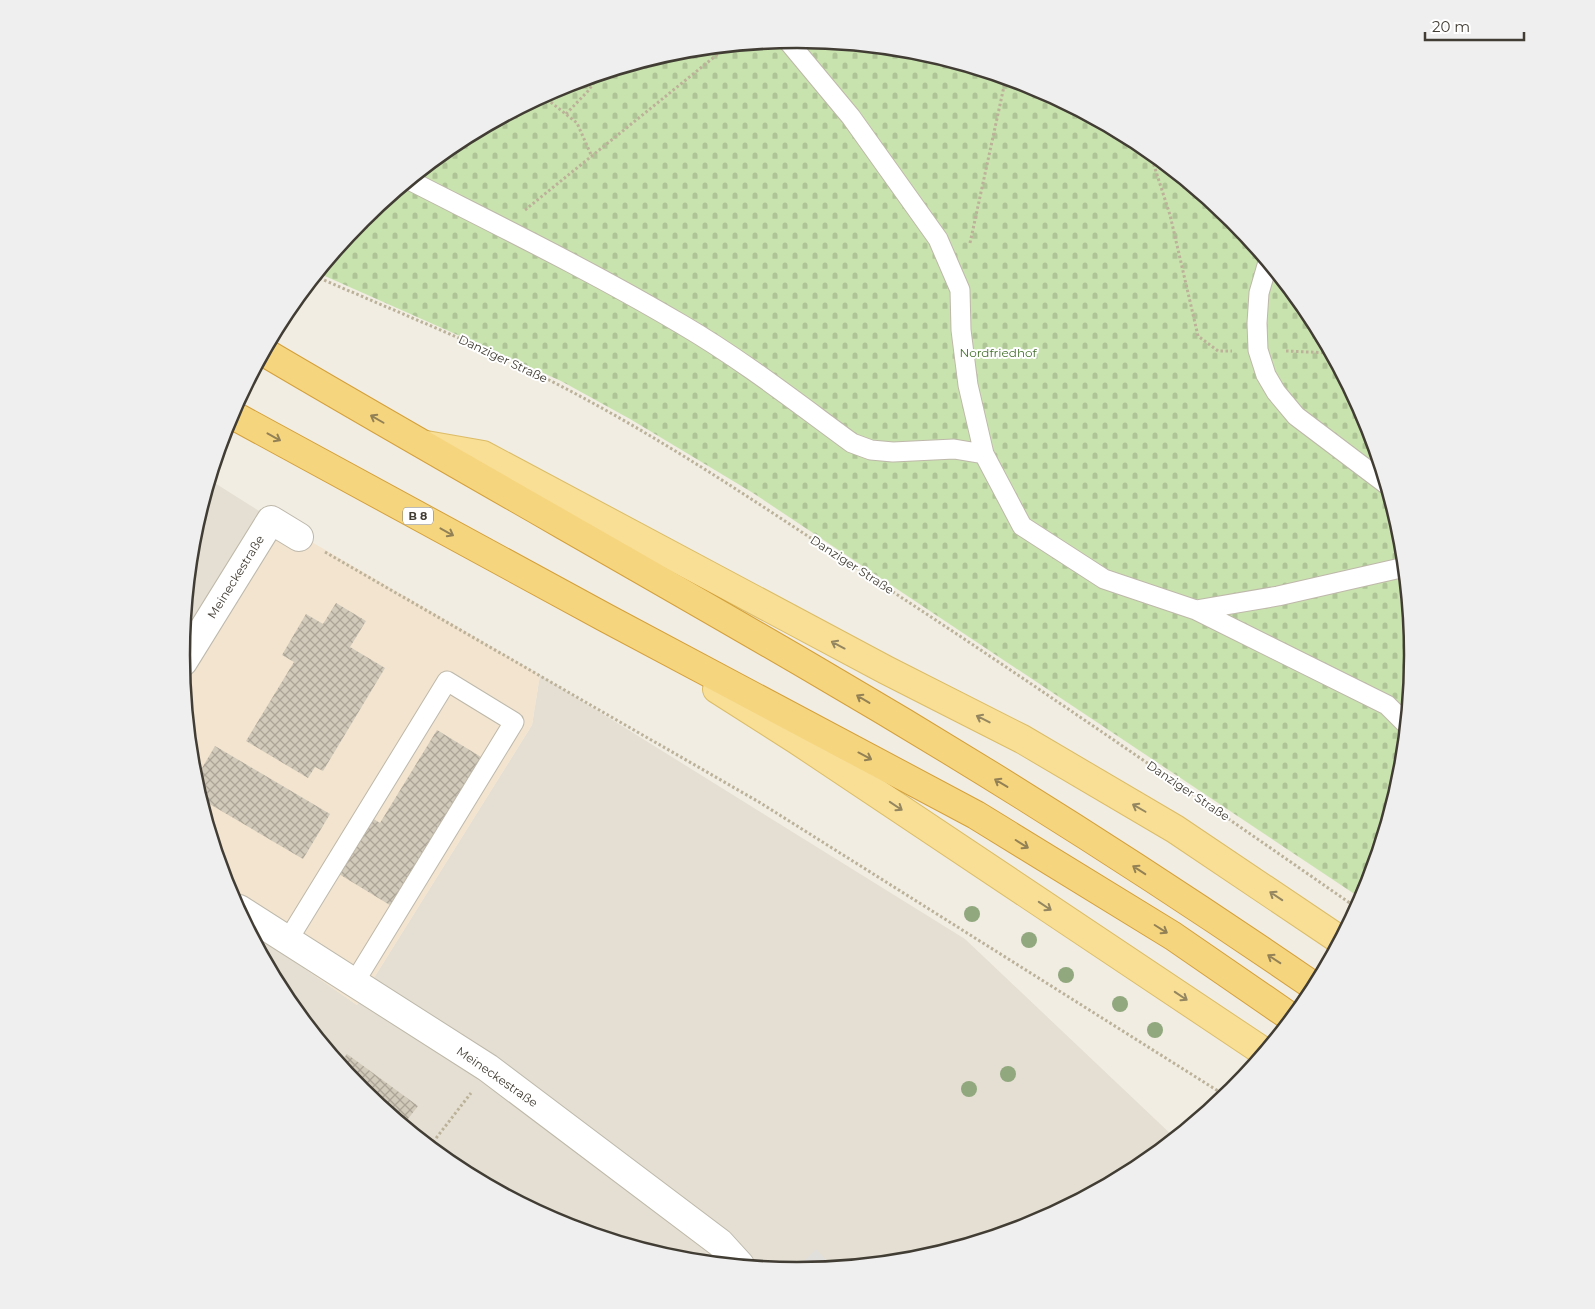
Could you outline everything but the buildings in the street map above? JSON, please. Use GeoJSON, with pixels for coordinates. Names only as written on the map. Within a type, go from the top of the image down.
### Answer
{"type":"FeatureCollection","features":[{"type":"Feature","properties":{"kind":"highway"},"geometry":{"type":"LineString","coordinates":[[270,355],[816,670],[1071,825],[1308,982]]}},
{"type":"Feature","properties":{"kind":"highway","name":"B 8"},"geometry":{"type":"LineString","coordinates":[[239,418],[606,618]]}},
{"type":"Feature","properties":{"kind":"highway"},"geometry":{"type":"LineString","coordinates":[[606,618],[976,816],[1173,936],[1286,1014]]}},
{"type":"Feature","properties":{"kind":"main road"},"geometry":{"type":"LineString","coordinates":[[419,443],[483,455],[886,670],[1022,739],[1175,829],[1335,936]]}},
{"type":"Feature","properties":{"kind":"main road"},"geometry":{"type":"LineString","coordinates":[[606,618],[797,740],[1259,1049]]}},
{"type":"Feature","properties":{"kind":"street","name":"Meineckestraße"},"geometry":{"type":"LineString","coordinates":[[190,649],[271,520],[299,537]]}},
{"type":"Feature","properties":{"kind":"street","name":"Meineckestraße"},"geometry":{"type":"LineString","coordinates":[[250,916],[488,1068],[720,1243],[733,1258]]}},
{"type":"Feature","properties":{"kind":"lane"},"geometry":{"type":"LineString","coordinates":[[794,48],[851,117],[938,239],[960,290],[961,330],[968,385],[984,454],[1022,526],[1104,578],[1196,610],[1387,705],[1401,719]]}},
{"type":"Feature","properties":{"kind":"lane"},"geometry":{"type":"LineString","coordinates":[[416,183],[681,324],[754,371],[852,443],[878,451],[954,449],[984,454]]}},
{"type":"Feature","properties":{"kind":"lane"},"geometry":{"type":"LineString","coordinates":[[1266,269],[1259,293],[1257,324],[1258,350],[1266,375],[1276,392],[1296,416],[1378,478]]}},
{"type":"Feature","properties":{"kind":"lane"},"geometry":{"type":"LineString","coordinates":[[1196,610],[1278,596],[1398,569]]}},
{"type":"Feature","properties":{"kind":"lane"},"geometry":{"type":"LineString","coordinates":[[288,940],[447,681],[514,722],[354,983]]}},
{"type":"Feature","properties":{"kind":"path"},"geometry":{"type":"LineString","coordinates":[[503,228],[722,53]]}},
{"type":"Feature","properties":{"kind":"path"},"geometry":{"type":"LineString","coordinates":[[566,114],[593,83]]}},
{"type":"Feature","properties":{"kind":"path"},"geometry":{"type":"LineString","coordinates":[[960,290],[1004,84]]}},
{"type":"Feature","properties":{"kind":"path"},"geometry":{"type":"LineString","coordinates":[[549,101],[577,123],[592,157]]}},
{"type":"Feature","properties":{"kind":"path"},"geometry":{"type":"LineString","coordinates":[[1153,163],[1170,215],[1198,336],[1218,352],[1258,350],[1324,353]]}},
{"type":"Feature","properties":{"kind":"path","name":"Danziger Straße"},"geometry":{"type":"LineString","coordinates":[[321,279],[546,378],[625,422],[726,483],[912,604],[1218,810],[1351,904]]}},
{"type":"Feature","properties":{"kind":"path"},"geometry":{"type":"LineString","coordinates":[[299,537],[759,802],[1219,1092]]}},
{"type":"Feature","properties":{"kind":"path"},"geometry":{"type":"LineString","coordinates":[[434,1141],[488,1068]]}},
{"type":"Feature","properties":{"kind":"shaded area"},"geometry":{"type":"Polygon","coordinates":[[[215,483],[267,516],[191,640],[196,575],[202,536],[215,483]]]}},
{"type":"Feature","properties":{"kind":"shaded area"},"geometry":{"type":"Polygon","coordinates":[[[267,516],[540,675],[532,725],[357,1005],[262,939],[253,923],[223,850],[211,812],[196,734],[190,651],[267,516]]]}},
{"type":"Feature","properties":{"kind":"shaded area"},"geometry":{"type":"Polygon","coordinates":[[[540,675],[965,939],[1170,1133],[1135,1159],[1066,1199],[993,1229],[955,1241],[916,1250],[877,1256],[798,1262],[718,1256],[640,1241],[565,1215],[529,1199],[460,1159],[397,1111],[341,1055],[293,992],[262,939],[357,1005],[532,725],[540,675]]]}},
{"type":"Feature","properties":{"kind":"shaded area"},"geometry":{"type":"Polygon","coordinates":[[[816,1249],[826,1261],[803,1262],[816,1249]]]}},
{"type":"Feature","properties":{"kind":"green space","name":"Nordfriedhof"},"geometry":{"type":"Polygon","coordinates":[[[758,49],[837,49],[916,59],[955,68],[993,80],[1066,110],[1135,150],[1198,198],[1227,225],[1254,254],[1302,317],[1342,386],[1372,459],[1384,497],[1393,536],[1403,615],[1403,694],[1393,773],[1384,812],[1355,894],[753,493],[630,419],[561,381],[324,276],[368,225],[428,173],[494,129],[529,110],[565,94],[640,68],[679,59],[758,49]]]}}]}
